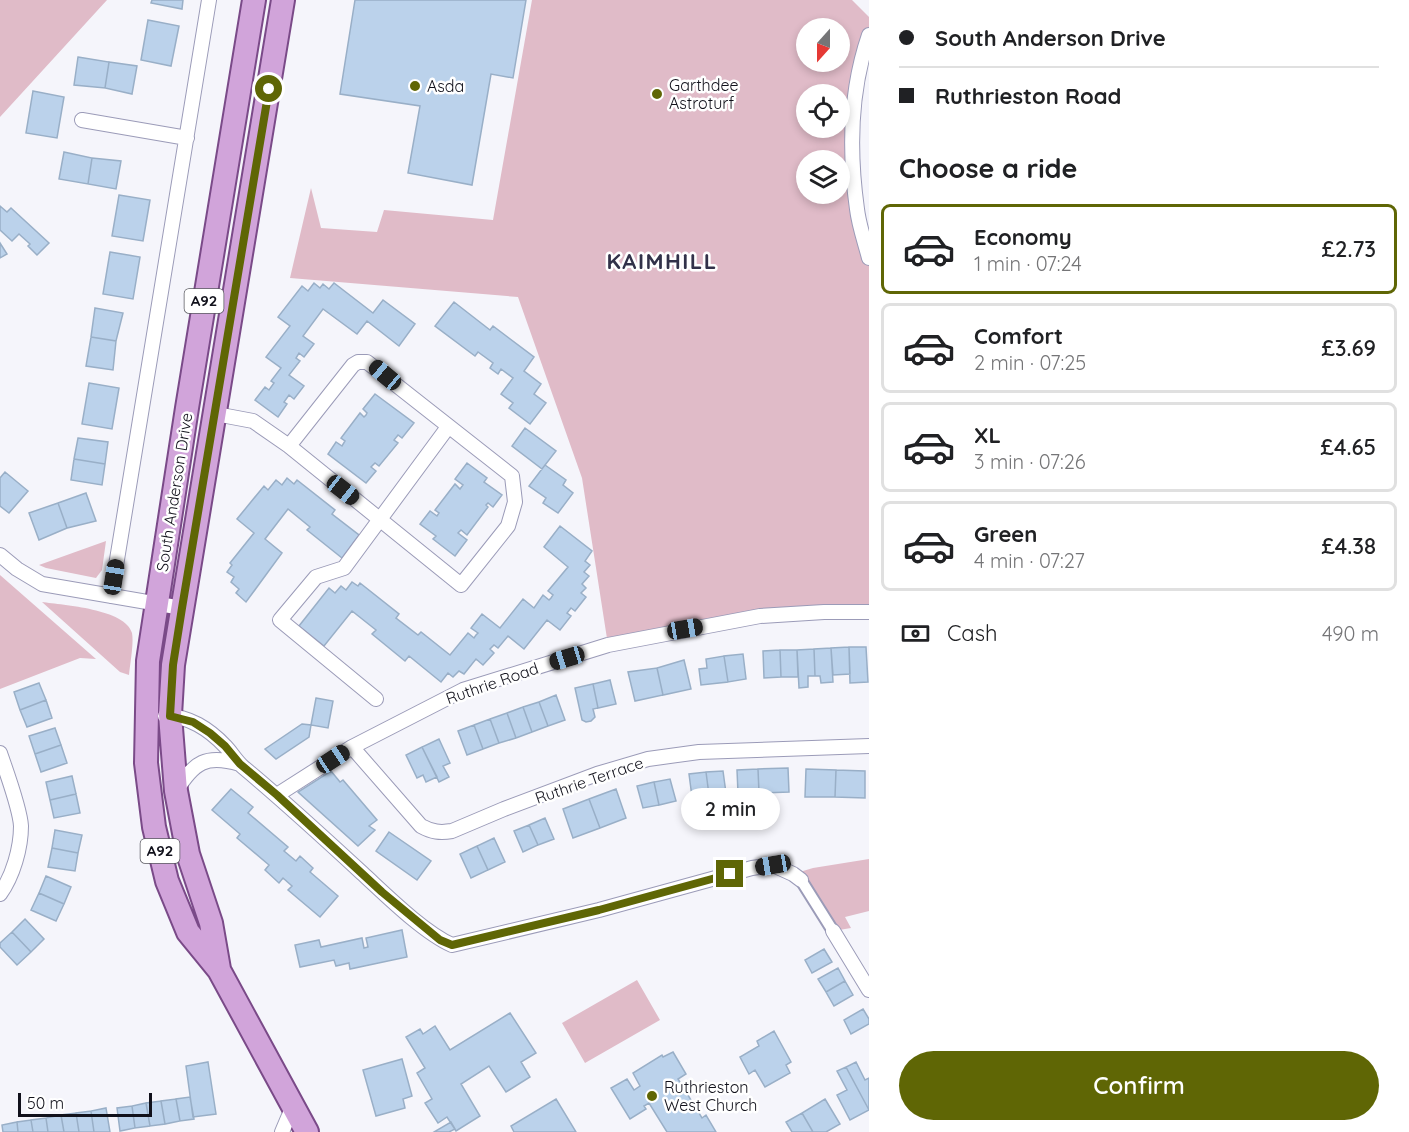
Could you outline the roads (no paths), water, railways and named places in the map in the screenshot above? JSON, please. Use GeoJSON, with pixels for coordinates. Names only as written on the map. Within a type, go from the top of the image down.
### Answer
{"type":"FeatureCollection","features":[{"type":"Feature","properties":{"kind":"main road","name":"South Anderson Drive"},"geometry":{"type":"LineString","coordinates":[[254,0],[156,603],[148,661],[145,716],[146,763],[154,827],[167,881],[188,932],[219,970],[307,1132]]}},
{"type":"Feature","properties":{"kind":"main road","name":"South Anderson Drive"},"geometry":{"type":"LineString","coordinates":[[219,970],[211,923],[188,854],[176,791],[170,716],[173,665],[283,0]]}},
{"type":"Feature","properties":{"kind":"street"},"geometry":{"type":"LineString","coordinates":[[111,596],[209,0]]}},
{"type":"Feature","properties":{"kind":"street"},"geometry":{"type":"LineString","coordinates":[[869,35],[856,88],[852,158],[857,211],[869,258]]}},
{"type":"Feature","properties":{"kind":"street"},"geometry":{"type":"LineString","coordinates":[[82,120],[187,138]]}},
{"type":"Feature","properties":{"kind":"street"},"geometry":{"type":"LineString","coordinates":[[216,414],[253,421],[288,446],[461,585],[508,526],[515,502],[512,476],[371,364],[358,362],[353,365],[288,446]]}},
{"type":"Feature","properties":{"kind":"street"},"geometry":{"type":"LineString","coordinates":[[376,699],[280,620],[316,577],[344,568],[448,427]]}},
{"type":"Feature","properties":{"kind":"street"},"geometry":{"type":"LineString","coordinates":[[0,555],[17,569],[42,584],[182,608]]}},
{"type":"Feature","properties":{"kind":"street","name":"Ruthrie Road"},"geometry":{"type":"LineString","coordinates":[[277,795],[352,747],[463,690],[608,645],[760,616],[869,612]]}},
{"type":"Feature","properties":{"kind":"street"},"geometry":{"type":"LineString","coordinates":[[145,716],[170,716],[193,722],[210,733],[240,764],[382,892],[440,940],[452,945],[599,910],[752,868],[773,865],[801,880],[869,990]]}},
{"type":"Feature","properties":{"kind":"street","name":"Ruthrie Terrace"},"geometry":{"type":"LineString","coordinates":[[352,747],[421,826],[444,833],[597,774],[648,759],[699,752],[869,746]]}},
{"type":"Feature","properties":{"kind":"street"},"geometry":{"type":"LineString","coordinates":[[0,753],[21,825],[19,847],[13,868],[0,894]]}},
{"type":"Feature","properties":{"kind":"street"},"geometry":{"type":"LineString","coordinates":[[176,791],[197,764],[207,760],[228,760],[240,764]]}},
{"type":"Feature","properties":{"kind":"street"},"geometry":{"type":"LineString","coordinates":[[282,1132],[293,1106]]}},
{"type":"Feature","properties":{"kind":"place","name":"Asda"},"geometry":{"type":"Point","coordinates":[415,86]}},
{"type":"Feature","properties":{"kind":"place","name":"Garthdee Astroturf"},"geometry":{"type":"Point","coordinates":[657,94]}},
{"type":"Feature","properties":{"kind":"place","name":"Ruthrieston West Church"},"geometry":{"type":"Point","coordinates":[652,1096]}},
{"type":"Feature","properties":{"kind":"district","name":"KAIMHILL"},"geometry":{"type":"Point","coordinates":[662,261]}}]}
